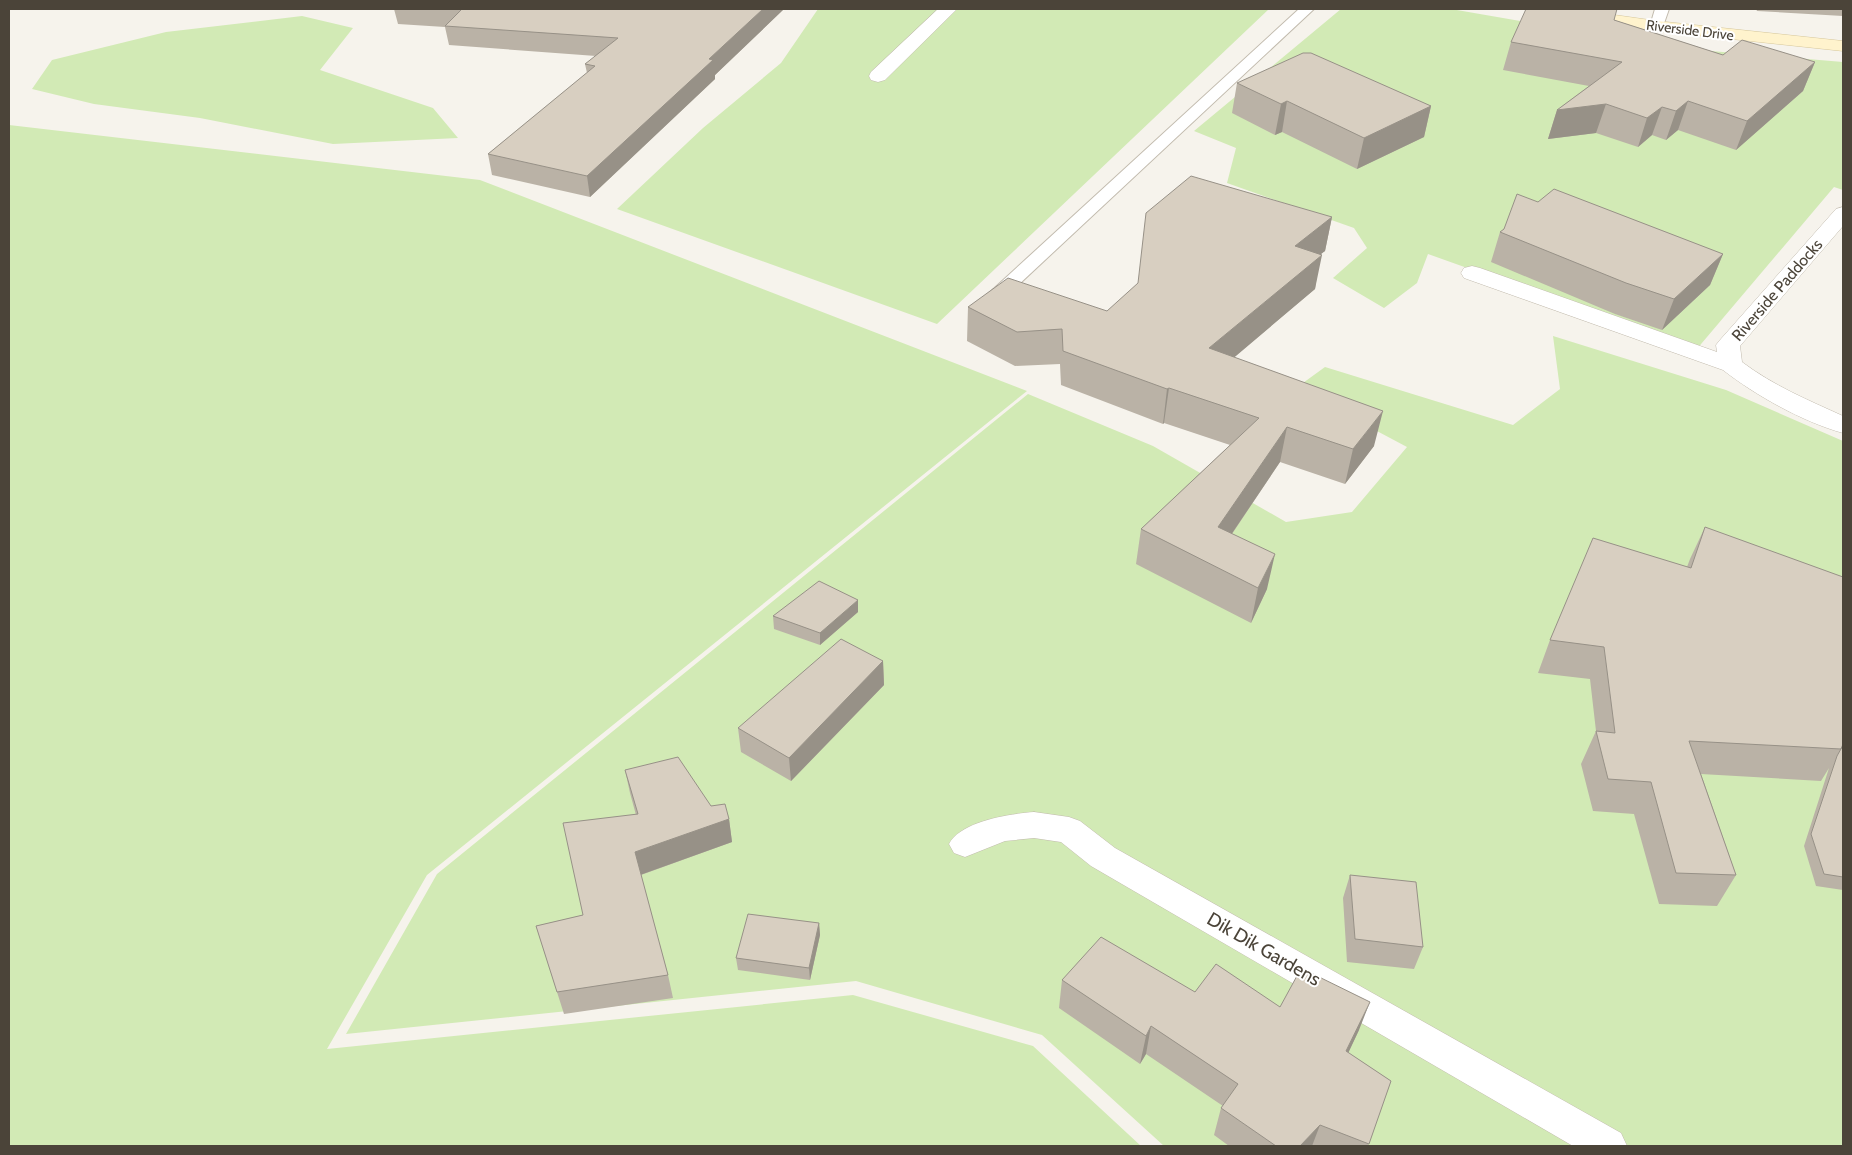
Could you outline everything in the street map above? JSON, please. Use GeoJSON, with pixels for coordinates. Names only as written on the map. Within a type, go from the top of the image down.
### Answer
{"type":"FeatureCollection","features":[{"type":"Feature","properties":{"kind":"street"},"geometry":{"type":"LineString","coordinates":[[878,76],[948,9]]}},
{"type":"Feature","properties":{"kind":"street","name":"Riverside Drive"},"geometry":{"type":"LineString","coordinates":[[1537,9],[1657,26],[1843,46]]}},
{"type":"Feature","properties":{"kind":"street","name":"Riverside Paddocks"},"geometry":{"type":"LineString","coordinates":[[1843,213],[1728,345],[1731,365],[1756,384],[1788,401],[1843,425]]}},
{"type":"Feature","properties":{"kind":"street"},"geometry":{"type":"LineString","coordinates":[[1472,273],[1731,365]]}},
{"type":"Feature","properties":{"kind":"street","name":"Dik Dik Gardens"},"geometry":{"type":"LineString","coordinates":[[965,844],[1002,828],[1034,825],[1069,830],[1112,862],[1608,1146]]}},
{"type":"Feature","properties":{"kind":"lane"},"geometry":{"type":"LineString","coordinates":[[994,298],[1307,9]]}},
{"type":"Feature","properties":{"kind":"lane"},"geometry":{"type":"LineString","coordinates":[[1657,26],[1662,9]]}},
{"type":"Feature","properties":{"kind":"green space"},"geometry":{"type":"Polygon","coordinates":[[[818,9],[1269,9],[937,324],[617,209],[703,128],[781,63],[818,9]]]}},
{"type":"Feature","properties":{"kind":"green space"},"geometry":{"type":"Polygon","coordinates":[[[1341,9],[1451,9],[1675,48],[1843,62],[1843,190],[1834,187],[1696,350],[1428,254],[1417,283],[1384,308],[1333,278],[1367,248],[1354,228],[1227,183],[1236,148],[1194,131],[1341,9]]]}},
{"type":"Feature","properties":{"kind":"green space"},"geometry":{"type":"Polygon","coordinates":[[[302,16],[353,28],[320,70],[433,108],[458,138],[333,144],[200,118],[94,104],[32,89],[52,60],[166,32],[302,16]]]}},
{"type":"Feature","properties":{"kind":"green space"},"geometry":{"type":"Polygon","coordinates":[[[9,125],[480,180],[1027,391],[427,875],[327,1049],[853,995],[1033,1046],[1141,1146],[9,1146],[9,125]]]}},
{"type":"Feature","properties":{"kind":"green space"},"geometry":{"type":"Polygon","coordinates":[[[1553,336],[1726,390],[1843,441],[1843,1146],[1164,1146],[1042,1035],[856,981],[346,1034],[437,874],[1028,394],[1153,446],[1286,522],[1352,512],[1407,447],[1296,388],[1325,367],[1513,425],[1560,389],[1553,336]]]}},
{"type":"Feature","properties":{"kind":"building"},"geometry":{"type":"Polygon","coordinates":[[[462,9],[763,9],[709,59],[713,60],[587,176],[488,154],[595,66],[585,64],[618,38],[445,26],[462,9]]]}},
{"type":"Feature","properties":{"kind":"building"},"geometry":{"type":"Polygon","coordinates":[[[1526,9],[1617,9],[1614,20],[1723,55],[1742,40],[1815,62],[1747,121],[1688,101],[1676,111],[1662,107],[1647,118],[1606,104],[1557,110],[1622,62],[1511,42],[1526,9]]]}},
{"type":"Feature","properties":{"kind":"building"},"geometry":{"type":"Polygon","coordinates":[[[1303,53],[1311,53],[1431,106],[1364,138],[1287,101],[1281,104],[1237,83],[1303,53]]]}},
{"type":"Feature","properties":{"kind":"building"},"geometry":{"type":"Polygon","coordinates":[[[1191,176],[1332,217],[1295,246],[1322,255],[1209,348],[1383,411],[1353,449],[1287,427],[1218,527],[1275,554],[1258,588],[1141,529],[1259,418],[1169,388],[1167,389],[1063,351],[1062,329],[1017,332],[968,307],[1008,278],[1107,311],[1138,283],[1146,213],[1191,176]]]}},
{"type":"Feature","properties":{"kind":"building"},"geometry":{"type":"Polygon","coordinates":[[[1554,189],[1723,254],[1674,299],[1626,283],[1500,232],[1504,229],[1517,194],[1538,202],[1554,189]]]}},
{"type":"Feature","properties":{"kind":"building"},"geometry":{"type":"Polygon","coordinates":[[[1705,527],[1843,577],[1843,744],[1841,749],[1689,741],[1736,875],[1676,873],[1651,782],[1608,779],[1596,731],[1615,733],[1604,647],[1550,640],[1593,538],[1691,568],[1705,527]]]}},
{"type":"Feature","properties":{"kind":"building"},"geometry":{"type":"Polygon","coordinates":[[[819,581],[858,600],[820,633],[773,616],[819,581]]]}},
{"type":"Feature","properties":{"kind":"building"},"geometry":{"type":"Polygon","coordinates":[[[841,639],[883,661],[789,758],[738,728],[841,639]]]}},
{"type":"Feature","properties":{"kind":"building"},"geometry":{"type":"Polygon","coordinates":[[[1842,747],[1843,877],[1824,874],[1811,834],[1837,756],[1842,747]]]}},
{"type":"Feature","properties":{"kind":"building"},"geometry":{"type":"Polygon","coordinates":[[[678,757],[711,806],[725,804],[729,819],[635,852],[668,975],[557,992],[536,926],[583,915],[563,823],[638,814],[625,770],[678,757]]]}},
{"type":"Feature","properties":{"kind":"building"},"geometry":{"type":"Polygon","coordinates":[[[1350,875],[1416,882],[1423,947],[1355,939],[1350,875]]]}},
{"type":"Feature","properties":{"kind":"building"},"geometry":{"type":"Polygon","coordinates":[[[748,914],[819,923],[809,968],[736,958],[748,914]]]}},
{"type":"Feature","properties":{"kind":"building"},"geometry":{"type":"Polygon","coordinates":[[[1101,937],[1195,992],[1216,964],[1280,1007],[1298,974],[1313,974],[1370,1002],[1346,1051],[1391,1081],[1369,1144],[1320,1125],[1300,1146],[1276,1146],[1221,1108],[1238,1084],[1151,1026],[1146,1036],[1062,980],[1101,937]]]}}]}
